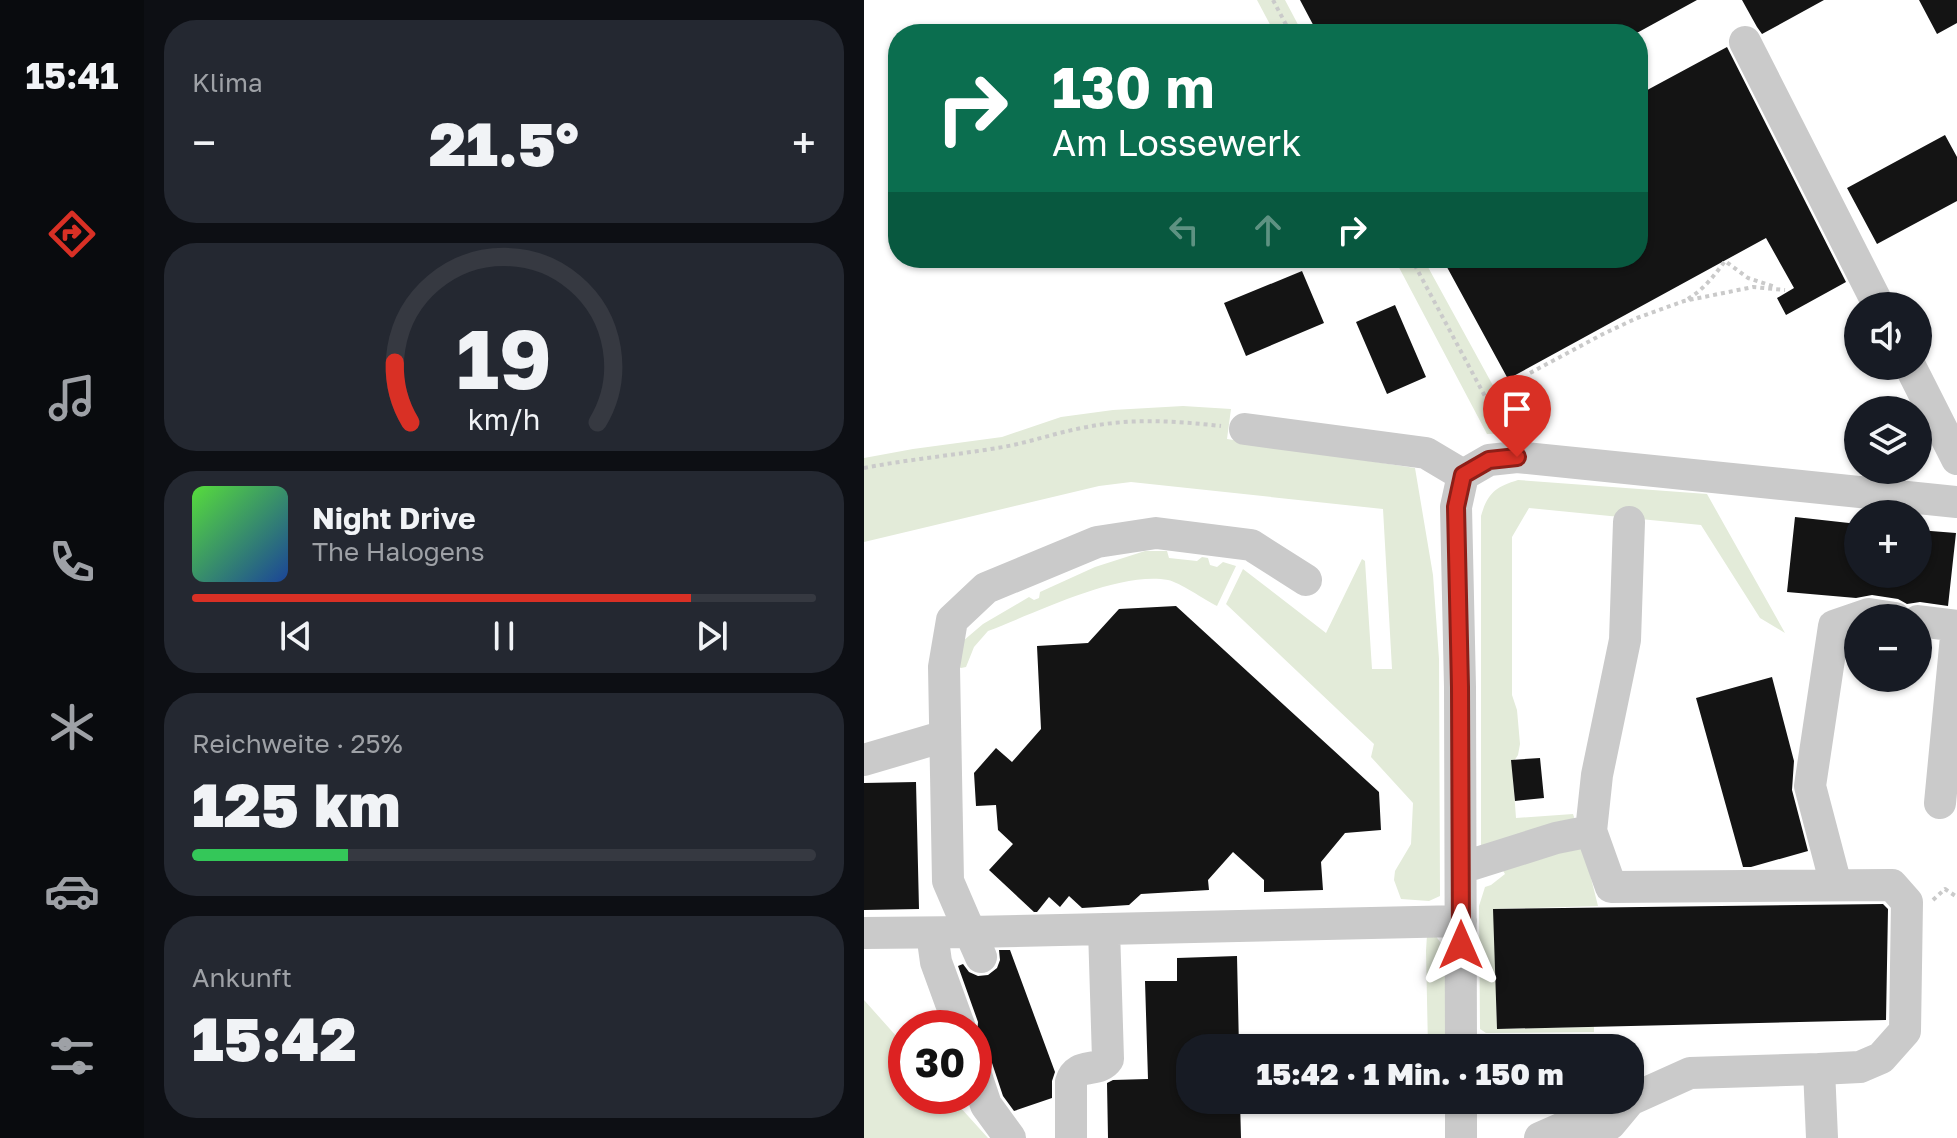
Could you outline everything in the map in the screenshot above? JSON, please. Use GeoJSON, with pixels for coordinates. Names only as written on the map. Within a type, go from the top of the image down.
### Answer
{"type":"FeatureCollection","features":[{"type":"Feature","properties":{"kind":"street"},"geometry":{"type":"LineString","coordinates":[[1745,42],[1872,292]]}},
{"type":"Feature","properties":{"kind":"street"},"geometry":{"type":"LineString","coordinates":[[1917,380],[1957,459]]}},
{"type":"Feature","properties":{"kind":"street"},"geometry":{"type":"LineString","coordinates":[[1245,429],[1426,453],[1463,475]]}},
{"type":"Feature","properties":{"kind":"street"},"geometry":{"type":"LineString","coordinates":[[1461,1034],[1456,507],[1463,475],[1489,460],[1517,457],[1957,502]]}},
{"type":"Feature","properties":{"kind":"street"},"geometry":{"type":"LineString","coordinates":[[1629,522],[1625,640],[1597,775],[1591,831],[1611,887],[1892,885],[1907,902],[1905,1031],[1881,1058],[1860,1067],[1690,1073],[1644,1093]]}},
{"type":"Feature","properties":{"kind":"street"},"geometry":{"type":"LineString","coordinates":[[976,945],[948,881],[944,667],[952,620],[986,588],[1097,542],[1156,533],[1251,545],[1306,580]]}},
{"type":"Feature","properties":{"kind":"street"},"geometry":{"type":"LineString","coordinates":[[1836,885],[1810,786],[1834,626],[1844,623]]}},
{"type":"Feature","properties":{"kind":"street"},"geometry":{"type":"LineString","coordinates":[[1932,623],[1957,626],[1940,803]]}},
{"type":"Feature","properties":{"kind":"street"},"geometry":{"type":"LineString","coordinates":[[864,760],[945,736]]}},
{"type":"Feature","properties":{"kind":"street"},"geometry":{"type":"LineString","coordinates":[[1461,868],[1556,838],[1591,831]]}},
{"type":"Feature","properties":{"kind":"street"},"geometry":{"type":"LineString","coordinates":[[864,933],[932,933],[976,945],[1104,929],[1461,921]]}},
{"type":"Feature","properties":{"kind":"street"},"geometry":{"type":"LineString","coordinates":[[1071,1138],[1073,1075],[1078,1070],[1103,1065],[1108,1059],[1104,929]]}},
{"type":"Feature","properties":{"kind":"street"},"geometry":{"type":"LineString","coordinates":[[932,933],[936,962],[953,1010]]}},
{"type":"Feature","properties":{"kind":"street"},"geometry":{"type":"LineString","coordinates":[[1819,1069],[1822,1138]]}},
{"type":"Feature","properties":{"kind":"street"},"geometry":{"type":"LineString","coordinates":[[992,1113],[1010,1138]]}},
{"type":"Feature","properties":{"kind":"street"},"geometry":{"type":"LineString","coordinates":[[1461,1114],[1461,1138],[1487,1138]]}},
{"type":"Feature","properties":{"kind":"street"},"geometry":{"type":"LineString","coordinates":[[1529,1138],[1535,1123],[1556,1114]]}},
{"type":"Feature","properties":{"kind":"street"},"geometry":{"type":"LineString","coordinates":[[1540,1138],[1595,1114]]}},
{"type":"Feature","properties":{"kind":"street"},"geometry":{"type":"LineString","coordinates":[[1578,1138],[1610,1124],[1618,1114]]}},
{"type":"Feature","properties":{"kind":"path"},"geometry":{"type":"LineString","coordinates":[[1273,0],[1286,24]]}},
{"type":"Feature","properties":{"kind":"path"},"geometry":{"type":"LineString","coordinates":[[1530,373],[1637,318],[1684,301],[1753,287],[1785,290],[1748,278],[1725,261],[1713,278],[1684,301]]}},
{"type":"Feature","properties":{"kind":"path"},"geometry":{"type":"LineString","coordinates":[[1416,268],[1517,457]]}},
{"type":"Feature","properties":{"kind":"path"},"geometry":{"type":"LineString","coordinates":[[864,468],[1005,447],[1087,426],[1178,421],[1245,429]]}},
{"type":"Feature","properties":{"kind":"green space"},"geometry":{"type":"Polygon","coordinates":[[[1257,0],[1285,0],[1298,24],[1270,24],[1257,0]]]}},
{"type":"Feature","properties":{"kind":"green space"},"geometry":{"type":"Polygon","coordinates":[[[1399,268],[1428,268],[1519,433],[1487,434],[1399,268]]]}},
{"type":"Feature","properties":{"kind":"green space"},"geometry":{"type":"Polygon","coordinates":[[[1183,406],[1231,409],[1227,439],[1415,468],[1433,575],[1439,659],[1440,896],[1429,901],[1401,899],[1394,880],[1395,871],[1411,844],[1413,803],[1371,757],[1374,744],[1226,604],[1243,569],[1326,633],[1362,559],[1365,561],[1372,669],[1392,669],[1383,509],[1131,482],[1099,486],[864,542],[864,458],[1002,437],[1061,417],[1183,406]]]}},
{"type":"Feature","properties":{"kind":"green space"},"geometry":{"type":"Polygon","coordinates":[[[1518,480],[1707,494],[1785,633],[1760,618],[1701,525],[1529,508],[1512,537],[1512,695],[1517,710],[1520,744],[1512,764],[1516,818],[1573,814],[1574,817],[1573,823],[1481,848],[1481,516],[1494,492],[1518,480]]]}},
{"type":"Feature","properties":{"kind":"green space"},"geometry":{"type":"Polygon","coordinates":[[[1145,551],[1167,551],[1169,558],[1197,561],[1202,557],[1208,558],[1210,565],[1217,567],[1223,562],[1236,566],[1217,606],[1168,580],[1148,579],[1102,587],[988,631],[974,647],[966,667],[957,666],[963,641],[983,624],[1029,597],[1034,600],[1039,598],[1040,592],[1095,567],[1145,551]]]}},
{"type":"Feature","properties":{"kind":"green space"},"geometry":{"type":"Polygon","coordinates":[[[1577,848],[1584,850],[1598,906],[1494,909],[1497,1029],[1594,1027],[1594,1032],[1486,1033],[1480,1029],[1479,906],[1485,887],[1505,874],[1502,869],[1577,848]]]}},
{"type":"Feature","properties":{"kind":"green space"},"geometry":{"type":"Polygon","coordinates":[[[1427,935],[1435,935],[1446,950],[1447,1034],[1428,1034],[1427,935]]]}},
{"type":"Feature","properties":{"kind":"green space"},"geometry":{"type":"Polygon","coordinates":[[[864,1000],[888,1027],[888,1114],[966,1114],[988,1138],[864,1138],[864,1000]]]}},
{"type":"Feature","properties":{"kind":"building"},"geometry":{"type":"Polygon","coordinates":[[[1300,0],[1697,0],[1648,27],[1648,24],[1313,24],[1300,0]]]}},
{"type":"Feature","properties":{"kind":"building"},"geometry":{"type":"Polygon","coordinates":[[[1742,0],[1824,0],[1762,34],[1742,0]]]}},
{"type":"Feature","properties":{"kind":"building"},"geometry":{"type":"Polygon","coordinates":[[[1919,0],[1957,0],[1957,23],[1937,34],[1919,0]]]}},
{"type":"Feature","properties":{"kind":"building"},"geometry":{"type":"Polygon","coordinates":[[[1727,47],[1846,282],[1786,315],[1777,298],[1794,288],[1766,238],[1508,379],[1447,268],[1648,268],[1648,90],[1727,47]]]}},
{"type":"Feature","properties":{"kind":"building"},"geometry":{"type":"Polygon","coordinates":[[[1945,135],[1957,157],[1957,201],[1877,244],[1847,188],[1945,135]]]}},
{"type":"Feature","properties":{"kind":"building"},"geometry":{"type":"Polygon","coordinates":[[[1302,271],[1324,323],[1246,356],[1224,303],[1302,271]]]}},
{"type":"Feature","properties":{"kind":"building"},"geometry":{"type":"Polygon","coordinates":[[[1395,305],[1426,377],[1387,394],[1356,322],[1395,305]]]}},
{"type":"Feature","properties":{"kind":"building"},"geometry":{"type":"Polygon","coordinates":[[[1795,517],[1844,522],[1844,588],[1932,588],[1932,531],[1956,533],[1948,606],[1920,602],[1907,604],[1898,599],[1872,595],[1856,598],[1787,592],[1795,517]]]}},
{"type":"Feature","properties":{"kind":"building"},"geometry":{"type":"Polygon","coordinates":[[[1176,606],[1379,792],[1381,830],[1345,833],[1321,862],[1323,890],[1264,892],[1264,880],[1233,852],[1208,880],[1209,890],[1141,894],[1129,905],[1082,908],[1069,896],[1060,907],[1049,897],[1034,912],[989,870],[1013,844],[998,830],[996,805],[976,806],[974,773],[996,748],[1012,762],[1041,729],[1037,646],[1088,643],[1119,609],[1176,606]]]}},
{"type":"Feature","properties":{"kind":"building"},"geometry":{"type":"Polygon","coordinates":[[[1772,677],[1794,761],[1792,790],[1808,851],[1743,867],[1696,698],[1772,677]]]}},
{"type":"Feature","properties":{"kind":"building"},"geometry":{"type":"Polygon","coordinates":[[[1540,758],[1544,798],[1515,801],[1511,760],[1540,758]]]}},
{"type":"Feature","properties":{"kind":"building"},"geometry":{"type":"Polygon","coordinates":[[[916,782],[919,909],[864,910],[864,783],[916,782]]]}},
{"type":"Feature","properties":{"kind":"building"},"geometry":{"type":"Polygon","coordinates":[[[1883,904],[1888,909],[1886,1020],[1497,1029],[1493,909],[1883,904]]]}},
{"type":"Feature","properties":{"kind":"building"},"geometry":{"type":"Polygon","coordinates":[[[999,950],[1010,950],[1055,1072],[1052,1098],[1014,1111],[1003,1096],[992,1063],[992,1010],[974,1010],[958,966],[963,964],[969,972],[978,976],[988,975],[997,968],[999,950]]]}},
{"type":"Feature","properties":{"kind":"building"},"geometry":{"type":"Polygon","coordinates":[[[1237,956],[1239,1034],[1176,1034],[1176,1114],[1240,1114],[1241,1138],[1108,1138],[1107,1083],[1113,1080],[1148,1079],[1145,981],[1177,981],[1177,958],[1237,956]]]}},
{"type":"Feature","properties":{"kind":"route"},"geometry":{"type":"LineString","coordinates":[[1461,945],[1456,507],[1463,475],[1489,460],[1517,457]]}}]}
